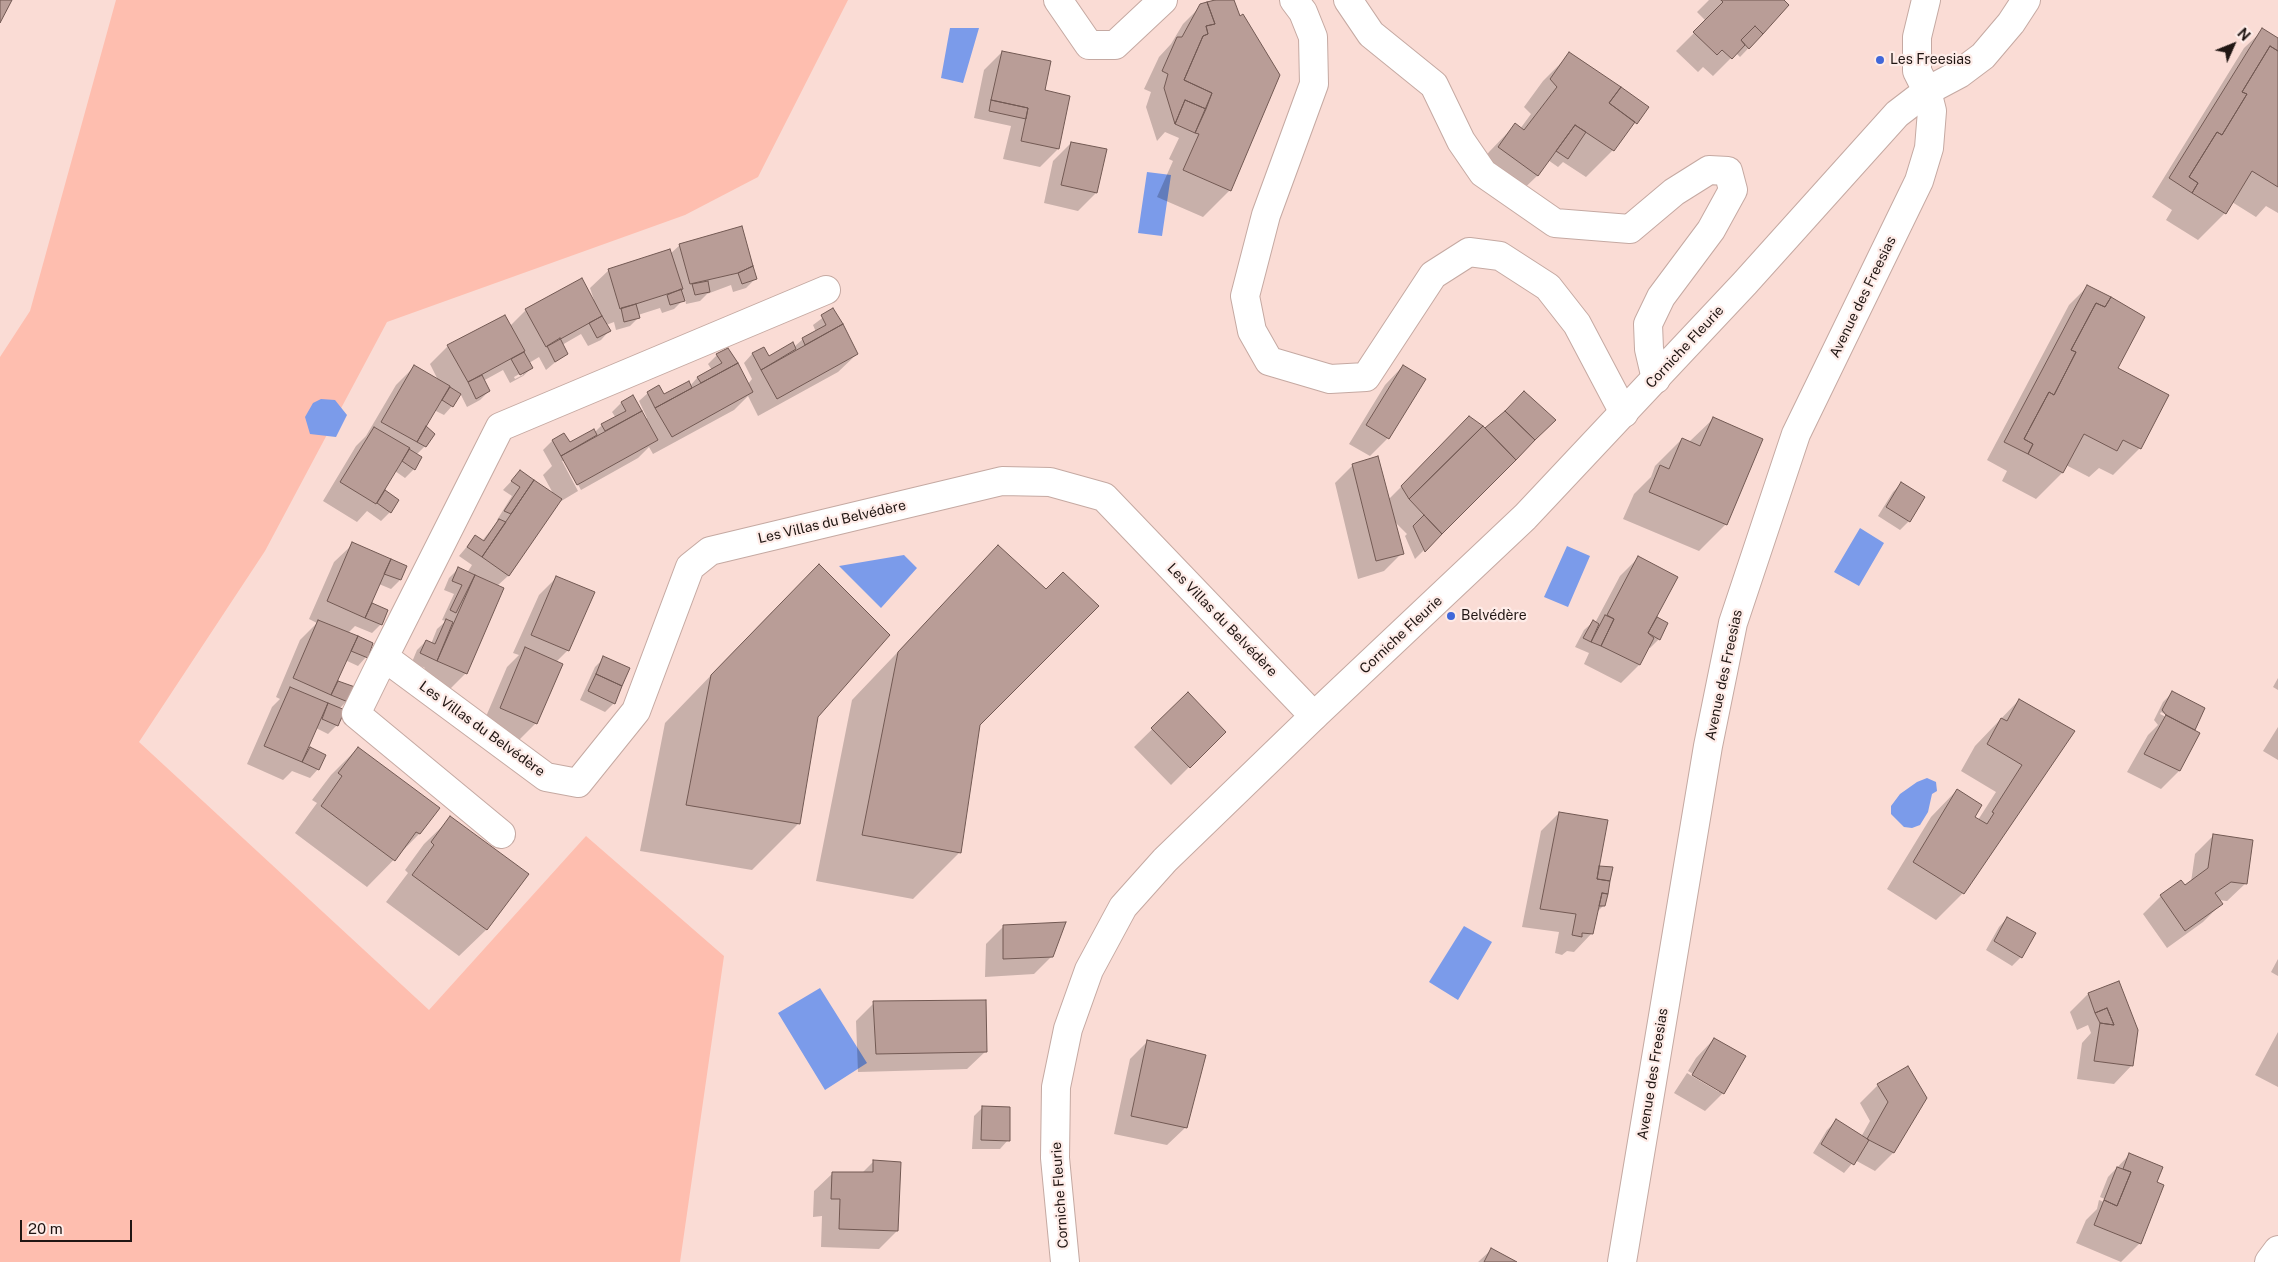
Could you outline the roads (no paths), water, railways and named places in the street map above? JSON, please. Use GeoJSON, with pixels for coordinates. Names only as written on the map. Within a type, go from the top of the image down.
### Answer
{"type":"FeatureCollection","features":[{"type":"Feature","properties":{"kind":"street"},"geometry":{"type":"LineString","coordinates":[[1058,0],[1089,45],[1116,44],[1163,0]]}},
{"type":"Feature","properties":{"kind":"street"},"geometry":{"type":"LineString","coordinates":[[1294,0],[1304,12],[1313,37],[1314,84],[1266,215],[1246,296],[1252,331],[1269,361],[1330,379],[1366,377],[1433,275],[1469,252],[1500,256],[1548,288],[1577,324],[1624,413]]}},
{"type":"Feature","properties":{"kind":"street"},"geometry":{"type":"LineString","coordinates":[[1348,0],[1371,34],[1434,85],[1460,141],[1483,173],[1555,223],[1630,229],[1674,192],[1709,170],[1728,171],[1733,190],[1710,230],[1661,297],[1648,324],[1649,349],[1656,378]]}},
{"type":"Feature","properties":{"kind":"street","name":"Avenue des Freesias"},"geometry":{"type":"LineString","coordinates":[[1622,1262],[1706,756],[1733,623],[1796,434],[1919,180],[1930,148],[1932,111],[1927,91],[1918,72],[1917,46],[1926,0]]}},
{"type":"Feature","properties":{"kind":"street","name":"Corniche Fleurie"},"geometry":{"type":"LineString","coordinates":[[1065,1262],[1055,1158],[1056,1087],[1068,1029],[1089,970],[1123,907],[1165,860],[1525,517],[1624,413],[1897,114],[1927,91],[1959,74],[1983,56],[2011,23],[2026,0]]}},
{"type":"Feature","properties":{"kind":"street"},"geometry":{"type":"LineString","coordinates":[[502,834],[356,714],[500,427],[826,290]]}},
{"type":"Feature","properties":{"kind":"street","name":"Les Villas du Belvédère"},"geometry":{"type":"LineString","coordinates":[[384,658],[546,777],[578,783],[636,711],[690,567],[710,551],[1002,481],[1050,482],[1104,497],[1314,716]]}},
{"type":"Feature","properties":{"kind":"street"},"geometry":{"type":"LineString","coordinates":[[2269,1262],[2278,1250]]}},
{"type":"Feature","properties":{"kind":"water"},"geometry":{"type":"Polygon","coordinates":[[[950,28],[979,28],[963,83],[941,78],[950,28]]]}},
{"type":"Feature","properties":{"kind":"water"},"geometry":{"type":"Polygon","coordinates":[[[1147,172],[1171,175],[1162,236],[1138,233],[1147,172]]]}},
{"type":"Feature","properties":{"kind":"water"},"geometry":{"type":"Polygon","coordinates":[[[321,399],[335,400],[347,415],[336,437],[310,434],[305,417],[313,403],[321,399]]]}},
{"type":"Feature","properties":{"kind":"water"},"geometry":{"type":"Polygon","coordinates":[[[1860,528],[1884,543],[1859,586],[1834,572],[1860,528]]]}},
{"type":"Feature","properties":{"kind":"water"},"geometry":{"type":"Polygon","coordinates":[[[1567,546],[1590,556],[1568,607],[1544,597],[1567,546]]]}},
{"type":"Feature","properties":{"kind":"water"},"geometry":{"type":"Polygon","coordinates":[[[904,555],[917,568],[881,608],[839,566],[904,555]]]}},
{"type":"Feature","properties":{"kind":"water"},"geometry":{"type":"Polygon","coordinates":[[[1927,778],[1936,782],[1937,791],[1932,794],[1928,812],[1920,825],[1912,828],[1904,827],[1891,814],[1891,806],[1900,794],[1917,782],[1927,778]]]}},
{"type":"Feature","properties":{"kind":"water"},"geometry":{"type":"Polygon","coordinates":[[[1464,926],[1492,942],[1458,1000],[1429,982],[1464,926]]]}},
{"type":"Feature","properties":{"kind":"water"},"geometry":{"type":"Polygon","coordinates":[[[820,988],[867,1063],[825,1090],[778,1013],[820,988]]]}},
{"type":"Feature","properties":{"kind":"place","name":"Les Freesias"},"geometry":{"type":"Point","coordinates":[1880,60]}},
{"type":"Feature","properties":{"kind":"place","name":"Belvédère"},"geometry":{"type":"Point","coordinates":[1451,616]}}]}
